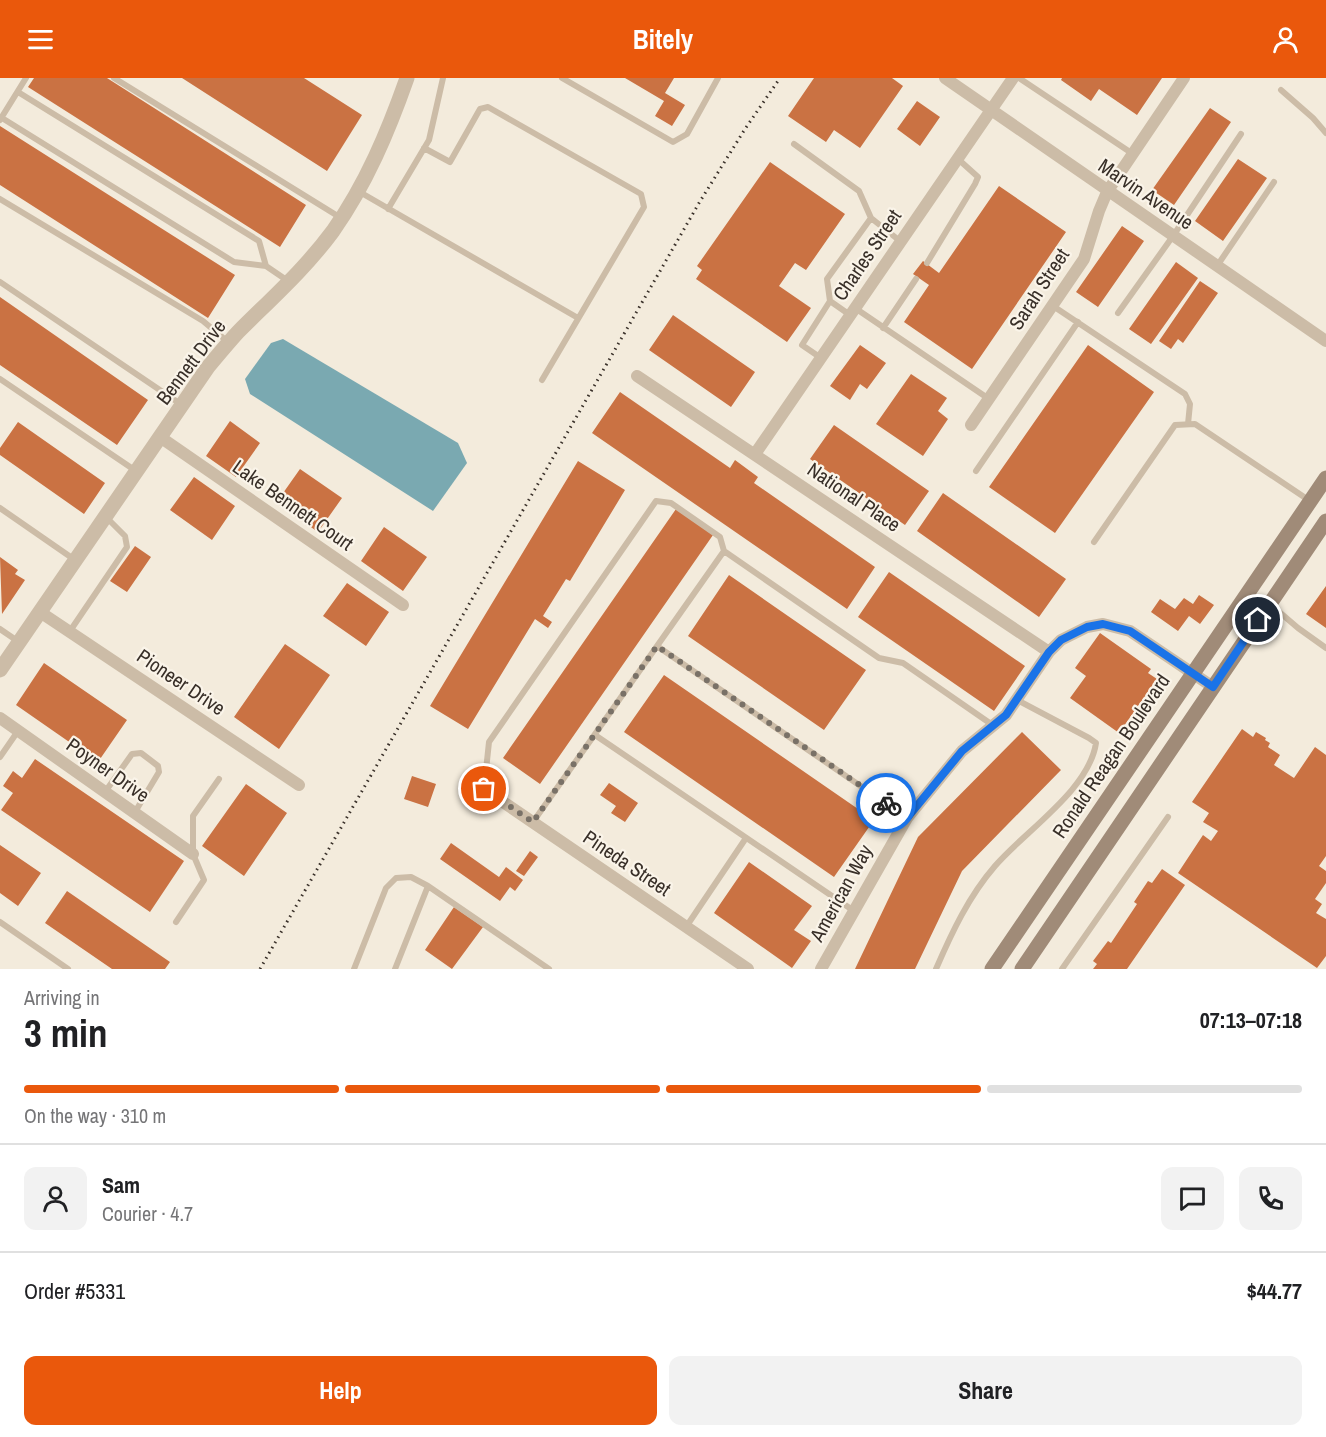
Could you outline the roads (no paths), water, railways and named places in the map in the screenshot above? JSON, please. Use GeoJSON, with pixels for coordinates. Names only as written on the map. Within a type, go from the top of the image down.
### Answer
{"type":"FeatureCollection","features":[{"type":"Feature","properties":{"kind":"main road","name":"Ronald Reagan Boulevard"},"geometry":{"type":"LineString","coordinates":[[992,969],[1326,478]]}},
{"type":"Feature","properties":{"kind":"main road"},"geometry":{"type":"LineString","coordinates":[[1022,969],[1324,528]]}},
{"type":"Feature","properties":{"kind":"street","name":"Bennett Drive"},"geometry":{"type":"LineString","coordinates":[[0,670],[208,367],[289,283],[341,218],[381,146],[407,78]]}},
{"type":"Feature","properties":{"kind":"street","name":"Marvin Avenue"},"geometry":{"type":"LineString","coordinates":[[945,78],[1326,341]]}},
{"type":"Feature","properties":{"kind":"street","name":"Charles Street"},"geometry":{"type":"LineString","coordinates":[[755,454],[1013,78]]}},
{"type":"Feature","properties":{"kind":"street","name":"Sarah Street"},"geometry":{"type":"LineString","coordinates":[[971,424],[1084,259],[1107,192],[1184,78]]}},
{"type":"Feature","properties":{"kind":"street","name":"National Place"},"geometry":{"type":"LineString","coordinates":[[637,376],[1049,652]]}},
{"type":"Feature","properties":{"kind":"street","name":"Lake Bennett Court"},"geometry":{"type":"LineString","coordinates":[[160,437],[403,605]]}},
{"type":"Feature","properties":{"kind":"street","name":"Pioneer Drive"},"geometry":{"type":"LineString","coordinates":[[40,612],[299,785]]}},
{"type":"Feature","properties":{"kind":"street","name":"American Way"},"geometry":{"type":"LineString","coordinates":[[821,969],[907,818],[962,751],[1006,715],[1049,652],[1061,640],[1087,627],[1103,624],[1130,631],[1213,687]]}},
{"type":"Feature","properties":{"kind":"street","name":"Poyner Drive"},"geometry":{"type":"LineString","coordinates":[[0,718],[194,854]]}},
{"type":"Feature","properties":{"kind":"street","name":"Pineda Street"},"geometry":{"type":"LineString","coordinates":[[484,789],[748,969]]}},
{"type":"Feature","properties":{"kind":"lane"},"geometry":{"type":"LineString","coordinates":[[26,78],[1,119],[234,262],[266,266],[289,283]]}},
{"type":"Feature","properties":{"kind":"lane"},"geometry":{"type":"LineString","coordinates":[[114,78],[341,218]]}},
{"type":"Feature","properties":{"kind":"lane"},"geometry":{"type":"LineString","coordinates":[[388,209],[429,140],[443,78]]}},
{"type":"Feature","properties":{"kind":"lane"},"geometry":{"type":"LineString","coordinates":[[562,78],[672,142],[687,134],[717,78]]}},
{"type":"Feature","properties":{"kind":"lane"},"geometry":{"type":"LineString","coordinates":[[1019,78],[1133,154]]}},
{"type":"Feature","properties":{"kind":"lane"},"geometry":{"type":"LineString","coordinates":[[1281,90],[1313,118],[1326,133]]}},
{"type":"Feature","properties":{"kind":"lane"},"geometry":{"type":"LineString","coordinates":[[18,92],[259,241],[266,266]]}},
{"type":"Feature","properties":{"kind":"lane"},"geometry":{"type":"LineString","coordinates":[[424,148],[450,162],[480,109],[488,107],[641,195],[644,207],[542,381]]}},
{"type":"Feature","properties":{"kind":"lane"},"geometry":{"type":"LineString","coordinates":[[1118,313],[1241,134]]}},
{"type":"Feature","properties":{"kind":"lane"},"geometry":{"type":"LineString","coordinates":[[794,144],[859,191],[871,218],[900,241]]}},
{"type":"Feature","properties":{"kind":"lane"},"geometry":{"type":"LineString","coordinates":[[927,263],[978,177],[957,159]]}},
{"type":"Feature","properties":{"kind":"lane"},"geometry":{"type":"LineString","coordinates":[[1216,266],[1274,182]]}},
{"type":"Feature","properties":{"kind":"lane"},"geometry":{"type":"LineString","coordinates":[[358,191],[578,318]]}},
{"type":"Feature","properties":{"kind":"lane"},"geometry":{"type":"LineString","coordinates":[[0,199],[203,321],[229,343]]}},
{"type":"Feature","properties":{"kind":"lane"},"geometry":{"type":"LineString","coordinates":[[822,358],[802,345],[830,300],[827,279],[871,218]]}},
{"type":"Feature","properties":{"kind":"lane"},"geometry":{"type":"LineString","coordinates":[[883,328],[916,279]]}},
{"type":"Feature","properties":{"kind":"lane"},"geometry":{"type":"LineString","coordinates":[[0,282],[182,405]]}},
{"type":"Feature","properties":{"kind":"lane"},"geometry":{"type":"LineString","coordinates":[[830,300],[883,328],[989,399]]}},
{"type":"Feature","properties":{"kind":"lane"},"geometry":{"type":"LineString","coordinates":[[1052,305],[1185,394],[1190,404],[1188,424]]}},
{"type":"Feature","properties":{"kind":"lane"},"geometry":{"type":"LineString","coordinates":[[976,471],[1078,322]]}},
{"type":"Feature","properties":{"kind":"lane"},"geometry":{"type":"LineString","coordinates":[[0,379],[136,472]]}},
{"type":"Feature","properties":{"kind":"lane"},"geometry":{"type":"LineString","coordinates":[[1094,542],[1175,425],[1195,424],[1310,501]]}},
{"type":"Feature","properties":{"kind":"lane"},"geometry":{"type":"LineString","coordinates":[[484,789],[489,742],[656,501],[671,503],[720,537],[724,551],[879,658],[903,663],[994,726]]}},
{"type":"Feature","properties":{"kind":"lane"},"geometry":{"type":"LineString","coordinates":[[0,508],[76,560]]}},
{"type":"Feature","properties":{"kind":"lane"},"geometry":{"type":"LineString","coordinates":[[70,632],[127,547],[125,536],[106,517]]}},
{"type":"Feature","properties":{"kind":"lane"},"geometry":{"type":"LineString","coordinates":[[533,822],[724,551]]}},
{"type":"Feature","properties":{"kind":"lane"},"geometry":{"type":"LineString","coordinates":[[1270,604],[1326,648]]}},
{"type":"Feature","properties":{"kind":"lane"},"geometry":{"type":"LineString","coordinates":[[0,629],[19,642]]}},
{"type":"Feature","properties":{"kind":"lane"},"geometry":{"type":"LineString","coordinates":[[657,646],[907,818]]}},
{"type":"Feature","properties":{"kind":"lane"},"geometry":{"type":"LineString","coordinates":[[936,969],[956,924],[996,865],[1056,807],[1082,777],[1095,750],[1096,743],[1089,738],[1016,700]]}},
{"type":"Feature","properties":{"kind":"lane"},"geometry":{"type":"LineString","coordinates":[[0,757],[18,731]]}},
{"type":"Feature","properties":{"kind":"lane"},"geometry":{"type":"LineString","coordinates":[[595,735],[854,911]]}},
{"type":"Feature","properties":{"kind":"lane"},"geometry":{"type":"LineString","coordinates":[[105,792],[132,754],[141,753],[158,766],[159,772],[135,812]]}},
{"type":"Feature","properties":{"kind":"lane"},"geometry":{"type":"LineString","coordinates":[[176,922],[204,880],[194,854],[194,816],[219,779]]}},
{"type":"Feature","properties":{"kind":"lane"},"geometry":{"type":"LineString","coordinates":[[1062,969],[1168,817]]}},
{"type":"Feature","properties":{"kind":"lane"},"geometry":{"type":"LineString","coordinates":[[686,927],[746,838]]}},
{"type":"Feature","properties":{"kind":"lane"},"geometry":{"type":"LineString","coordinates":[[354,969],[386,888],[396,878],[411,877],[428,886],[549,969]]}},
{"type":"Feature","properties":{"kind":"lane"},"geometry":{"type":"LineString","coordinates":[[395,969],[428,886]]}},
{"type":"Feature","properties":{"kind":"lane"},"geometry":{"type":"LineString","coordinates":[[0,922],[68,969]]}},
{"type":"Feature","properties":{"kind":"water"},"geometry":{"type":"Polygon","coordinates":[[[283,339],[458,443],[467,463],[433,511],[250,394],[245,379],[271,343],[283,339]]]}},
{"type":"Feature","properties":{"kind":"railway"},"geometry":{"type":"LineString","coordinates":[[260,969],[699,203],[780,78]]}}]}
